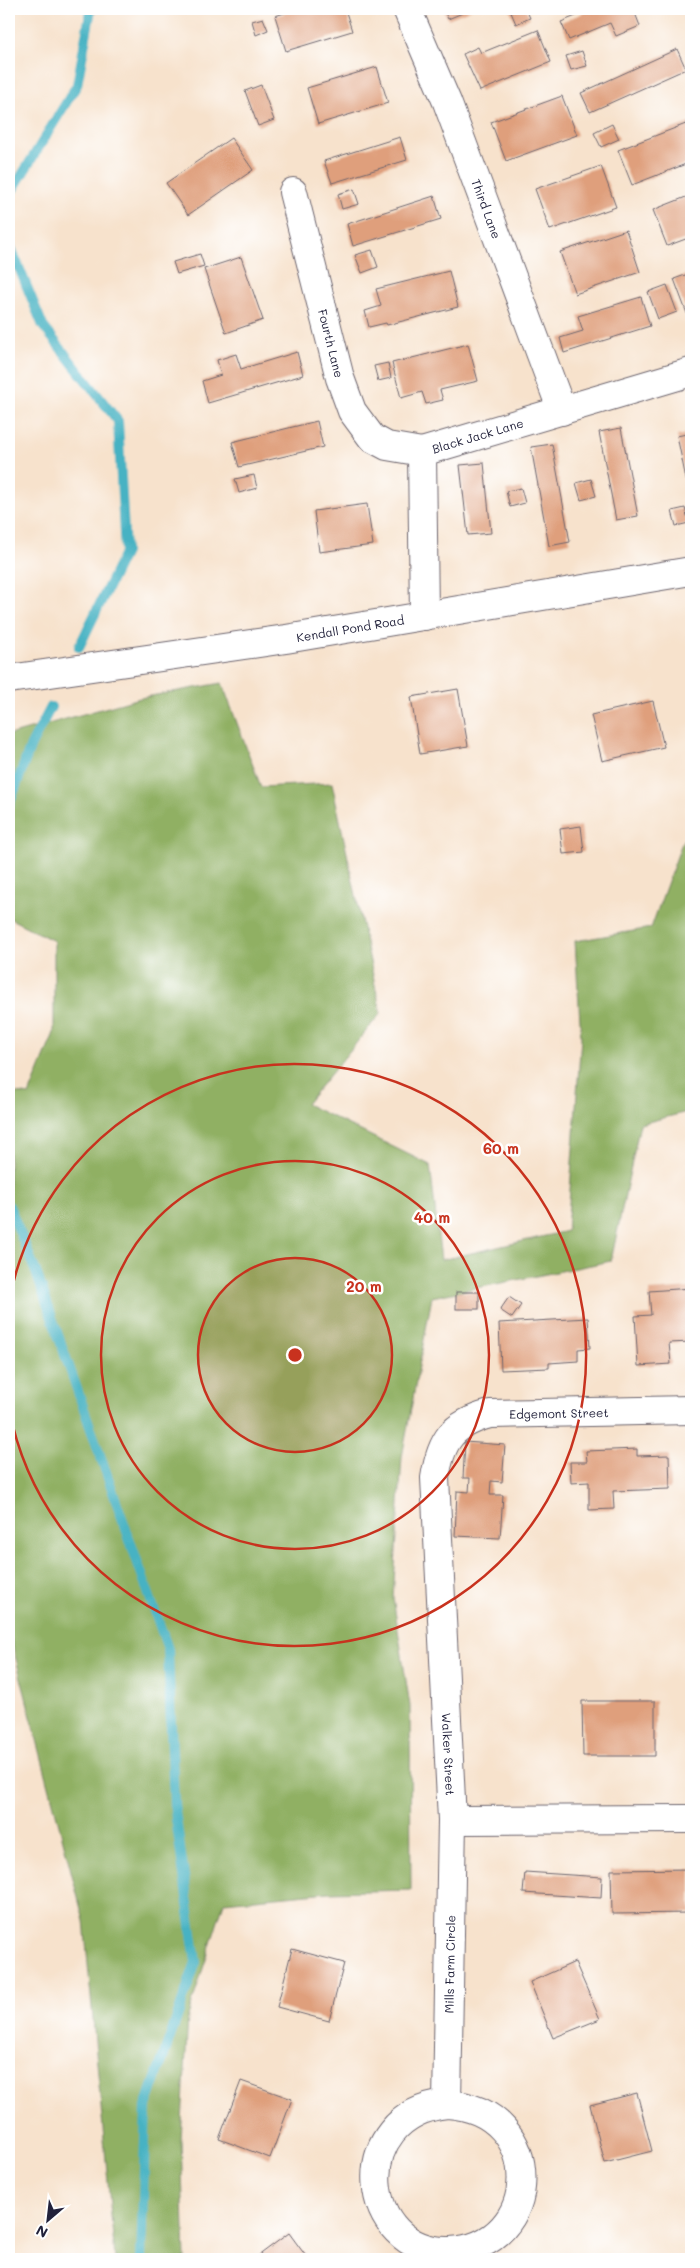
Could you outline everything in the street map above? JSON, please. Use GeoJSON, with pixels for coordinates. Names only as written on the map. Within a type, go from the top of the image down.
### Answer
{"type":"FeatureCollection","features":[{"type":"Feature","properties":{"kind":"street","name":"Third Lane"},"geometry":{"type":"LineString","coordinates":[[406,9],[447,102],[562,411]]}},
{"type":"Feature","properties":{"kind":"street","name":"Fourth Lane"},"geometry":{"type":"LineString","coordinates":[[292,192],[340,378],[352,411],[372,438],[387,446],[422,452]]}},
{"type":"Feature","properties":{"kind":"street","name":"Black Jack Lane"},"geometry":{"type":"LineString","coordinates":[[424,616],[422,452],[691,372]]}},
{"type":"Feature","properties":{"kind":"street","name":"Kendall Pond Road"},"geometry":{"type":"LineString","coordinates":[[9,679],[286,639],[691,571]]}},
{"type":"Feature","properties":{"kind":"street","name":"Edgemont Street"},"geometry":{"type":"LineString","coordinates":[[442,1450],[448,1437],[458,1427],[475,1418],[490,1414],[691,1410]]}},
{"type":"Feature","properties":{"kind":"street","name":"Walker Street"},"geometry":{"type":"LineString","coordinates":[[442,1450],[436,1478],[452,1820]]}},
{"type":"Feature","properties":{"kind":"street"},"geometry":{"type":"LineString","coordinates":[[452,1820],[691,1819]]}},
{"type":"Feature","properties":{"kind":"street","name":"Mills Farm Circle"},"geometry":{"type":"LineString","coordinates":[[447,2104],[452,1820]]}},
{"type":"Feature","properties":{"kind":"street"},"geometry":{"type":"LineString","coordinates":[[447,2104],[472,2108],[495,2120],[518,2152],[522,2178],[521,2190],[512,2215],[495,2235],[472,2247],[446,2251],[420,2245],[398,2231],[389,2220],[380,2203],[375,2170],[383,2145],[398,2124],[420,2110],[447,2104]]}},
{"type":"Feature","properties":{"kind":"green space"},"geometry":{"type":"Polygon","coordinates":[[[222,683],[261,787],[332,783],[381,1013],[306,1104],[430,1165],[441,1260],[567,1231],[581,1038],[575,941],[651,928],[683,840],[691,835],[691,1111],[640,1124],[611,1261],[432,1297],[402,1457],[393,1598],[410,1706],[411,1890],[329,1892],[224,1902],[188,2016],[181,2140],[185,2259],[115,2259],[84,1921],[9,1632],[9,1092],[29,1095],[54,1033],[54,941],[9,918],[9,735],[140,698],[222,683]]]}},
{"type":"Feature","properties":{"kind":"building"},"geometry":{"type":"Polygon","coordinates":[[[297,9],[345,9],[352,31],[286,51],[275,16],[297,9]]]}},
{"type":"Feature","properties":{"kind":"building"},"geometry":{"type":"Polygon","coordinates":[[[443,9],[472,9],[448,19],[443,9]]]}},
{"type":"Feature","properties":{"kind":"building"},"geometry":{"type":"Polygon","coordinates":[[[526,9],[530,18],[516,24],[510,10],[526,9]]]}},
{"type":"Feature","properties":{"kind":"building"},"geometry":{"type":"Polygon","coordinates":[[[593,9],[644,9],[635,13],[640,26],[616,36],[610,23],[569,40],[561,22],[593,9]]]}},
{"type":"Feature","properties":{"kind":"building"},"geometry":{"type":"Polygon","coordinates":[[[263,18],[268,30],[256,35],[252,21],[263,18]]]}},
{"type":"Feature","properties":{"kind":"building"},"geometry":{"type":"Polygon","coordinates":[[[538,30],[551,62],[480,91],[463,54],[478,47],[481,53],[538,30]]]}},
{"type":"Feature","properties":{"kind":"building"},"geometry":{"type":"Polygon","coordinates":[[[677,49],[686,69],[590,112],[581,93],[677,49]]]}},
{"type":"Feature","properties":{"kind":"building"},"geometry":{"type":"Polygon","coordinates":[[[582,51],[587,66],[571,70],[566,56],[582,51]]]}},
{"type":"Feature","properties":{"kind":"building"},"geometry":{"type":"Polygon","coordinates":[[[377,67],[388,103],[318,124],[307,88],[377,67]]]}},
{"type":"Feature","properties":{"kind":"building"},"geometry":{"type":"Polygon","coordinates":[[[261,85],[274,120],[258,126],[245,91],[261,85]]]}},
{"type":"Feature","properties":{"kind":"building"},"geometry":{"type":"Polygon","coordinates":[[[562,96],[577,135],[506,161],[491,122],[562,96]]]}},
{"type":"Feature","properties":{"kind":"building"},"geometry":{"type":"Polygon","coordinates":[[[691,122],[691,143],[689,144],[691,162],[632,185],[618,150],[691,122]]]}},
{"type":"Feature","properties":{"kind":"building"},"geometry":{"type":"Polygon","coordinates":[[[612,124],[619,139],[601,147],[594,133],[612,124]]]}},
{"type":"Feature","properties":{"kind":"building"},"geometry":{"type":"Polygon","coordinates":[[[400,137],[407,160],[332,183],[324,161],[400,137]]]}},
{"type":"Feature","properties":{"kind":"building"},"geometry":{"type":"Polygon","coordinates":[[[231,138],[253,170],[188,215],[166,183],[231,138]]]}},
{"type":"Feature","properties":{"kind":"building"},"geometry":{"type":"Polygon","coordinates":[[[601,166],[616,207],[550,230],[535,189],[601,166]]]}},
{"type":"Feature","properties":{"kind":"building"},"geometry":{"type":"Polygon","coordinates":[[[354,189],[359,204],[342,209],[338,194],[354,189]]]}},
{"type":"Feature","properties":{"kind":"building"},"geometry":{"type":"Polygon","coordinates":[[[691,195],[691,237],[667,246],[653,210],[691,195]]]}},
{"type":"Feature","properties":{"kind":"building"},"geometry":{"type":"Polygon","coordinates":[[[434,196],[441,219],[353,246],[347,224],[434,196]]]}},
{"type":"Feature","properties":{"kind":"building"},"geometry":{"type":"Polygon","coordinates":[[[626,230],[640,272],[575,294],[560,252],[626,230]]]}},
{"type":"Feature","properties":{"kind":"building"},"geometry":{"type":"Polygon","coordinates":[[[372,250],[378,267],[362,273],[355,255],[372,250]]]}},
{"type":"Feature","properties":{"kind":"building"},"geometry":{"type":"Polygon","coordinates":[[[200,254],[204,266],[177,274],[173,262],[200,254]]]}},
{"type":"Feature","properties":{"kind":"building"},"geometry":{"type":"Polygon","coordinates":[[[241,257],[263,320],[226,333],[204,269],[241,257]]]}},
{"type":"Feature","properties":{"kind":"building"},"geometry":{"type":"Polygon","coordinates":[[[449,271],[458,307],[387,325],[386,323],[369,327],[365,311],[381,306],[376,289],[449,271]]]}},
{"type":"Feature","properties":{"kind":"building"},"geometry":{"type":"Polygon","coordinates":[[[691,273],[691,318],[689,319],[674,279],[691,273]]]}},
{"type":"Feature","properties":{"kind":"building"},"geometry":{"type":"Polygon","coordinates":[[[667,285],[677,312],[658,319],[648,292],[667,285]]]}},
{"type":"Feature","properties":{"kind":"building"},"geometry":{"type":"Polygon","coordinates":[[[641,297],[650,326],[564,353],[560,338],[583,331],[578,316],[641,297]]]}},
{"type":"Feature","properties":{"kind":"building"},"geometry":{"type":"Polygon","coordinates":[[[468,344],[478,381],[440,390],[443,400],[426,404],[422,392],[401,398],[392,363],[468,344]]]}},
{"type":"Feature","properties":{"kind":"building"},"geometry":{"type":"Polygon","coordinates":[[[297,352],[303,375],[208,403],[202,381],[221,375],[217,360],[236,354],[241,369],[297,352]]]}},
{"type":"Feature","properties":{"kind":"building"},"geometry":{"type":"Polygon","coordinates":[[[388,363],[391,378],[378,381],[374,366],[388,363]]]}},
{"type":"Feature","properties":{"kind":"building"},"geometry":{"type":"Polygon","coordinates":[[[317,421],[323,447],[239,467],[232,442],[317,421]]]}},
{"type":"Feature","properties":{"kind":"building"},"geometry":{"type":"Polygon","coordinates":[[[621,428],[638,516],[616,520],[599,432],[621,428]]]}},
{"type":"Feature","properties":{"kind":"building"},"geometry":{"type":"Polygon","coordinates":[[[691,433],[691,497],[690,498],[677,436],[691,433]]]}},
{"type":"Feature","properties":{"kind":"building"},"geometry":{"type":"Polygon","coordinates":[[[552,444],[570,542],[549,546],[531,447],[552,444]]]}},
{"type":"Feature","properties":{"kind":"building"},"geometry":{"type":"Polygon","coordinates":[[[484,463],[491,533],[468,535],[460,465],[484,463]]]}},
{"type":"Feature","properties":{"kind":"building"},"geometry":{"type":"Polygon","coordinates":[[[254,475],[257,488],[239,493],[235,479],[254,475]]]}},
{"type":"Feature","properties":{"kind":"building"},"geometry":{"type":"Polygon","coordinates":[[[591,479],[596,496],[581,500],[576,483],[591,479]]]}},
{"type":"Feature","properties":{"kind":"building"},"geometry":{"type":"Polygon","coordinates":[[[521,488],[525,503],[510,507],[506,491],[521,488]]]}},
{"type":"Feature","properties":{"kind":"building"},"geometry":{"type":"Polygon","coordinates":[[[367,504],[373,545],[319,552],[314,511],[367,504]]]}},
{"type":"Feature","properties":{"kind":"building"},"geometry":{"type":"Polygon","coordinates":[[[685,508],[689,523],[676,526],[672,511],[685,508]]]}},
{"type":"Feature","properties":{"kind":"building"},"geometry":{"type":"Polygon","coordinates":[[[458,689],[468,746],[420,754],[411,697],[458,689]]]}},
{"type":"Feature","properties":{"kind":"building"},"geometry":{"type":"Polygon","coordinates":[[[653,701],[664,747],[602,761],[591,715],[653,701]]]}},
{"type":"Feature","properties":{"kind":"building"},"geometry":{"type":"Polygon","coordinates":[[[581,826],[584,852],[563,854],[560,829],[581,826]]]}},
{"type":"Feature","properties":{"kind":"building"},"geometry":{"type":"Polygon","coordinates":[[[691,1288],[691,1342],[669,1343],[671,1364],[638,1366],[635,1316],[651,1315],[649,1291],[691,1288]]]}},
{"type":"Feature","properties":{"kind":"building"},"geometry":{"type":"Polygon","coordinates":[[[456,1292],[479,1292],[479,1309],[456,1309],[456,1292]]]}},
{"type":"Feature","properties":{"kind":"building"},"geometry":{"type":"Polygon","coordinates":[[[509,1297],[521,1305],[512,1318],[500,1310],[509,1297]]]}},
{"type":"Feature","properties":{"kind":"building"},"geometry":{"type":"Polygon","coordinates":[[[588,1318],[590,1348],[578,1349],[578,1361],[549,1363],[549,1368],[501,1370],[499,1323],[588,1318]]]}},
{"type":"Feature","properties":{"kind":"building"},"geometry":{"type":"Polygon","coordinates":[[[465,1442],[505,1445],[502,1482],[491,1481],[490,1495],[503,1495],[500,1538],[455,1536],[457,1491],[469,1492],[470,1478],[463,1478],[465,1442]]]}},
{"type":"Feature","properties":{"kind":"building"},"geometry":{"type":"Polygon","coordinates":[[[637,1449],[637,1456],[669,1455],[670,1489],[613,1491],[614,1509],[589,1510],[589,1482],[571,1483],[570,1462],[587,1462],[586,1451],[637,1449]]]}},
{"type":"Feature","properties":{"kind":"building"},"geometry":{"type":"Polygon","coordinates":[[[582,1701],[655,1701],[655,1756],[583,1756],[582,1701]]]}},
{"type":"Feature","properties":{"kind":"building"},"geometry":{"type":"Polygon","coordinates":[[[691,1869],[691,1913],[612,1914],[611,1870],[691,1869]]]}},
{"type":"Feature","properties":{"kind":"building"},"geometry":{"type":"Polygon","coordinates":[[[525,1872],[602,1877],[601,1898],[523,1893],[525,1872]]]}},
{"type":"Feature","properties":{"kind":"building"},"geometry":{"type":"Polygon","coordinates":[[[292,1949],[344,1963],[329,2021],[277,2007],[292,1949]]]}},
{"type":"Feature","properties":{"kind":"building"},"geometry":{"type":"Polygon","coordinates":[[[575,1962],[600,2019],[553,2038],[530,1982],[575,1962]]]}},
{"type":"Feature","properties":{"kind":"building"},"geometry":{"type":"Polygon","coordinates":[[[241,2081],[292,2099],[270,2158],[219,2139],[241,2081]]]}},
{"type":"Feature","properties":{"kind":"building"},"geometry":{"type":"Polygon","coordinates":[[[637,2093],[652,2151],[605,2163],[590,2105],[637,2093]]]}},
{"type":"Feature","properties":{"kind":"building"},"geometry":{"type":"Polygon","coordinates":[[[289,2233],[308,2259],[254,2259],[289,2233]]]}},
{"type":"Feature","properties":{"kind":"waterway"},"geometry":{"type":"LineString","coordinates":[[9,196],[77,85],[91,9]]}},
{"type":"Feature","properties":{"kind":"waterway"},"geometry":{"type":"LineString","coordinates":[[9,243],[43,326],[118,421],[125,552],[79,647]]}},
{"type":"Feature","properties":{"kind":"waterway"},"geometry":{"type":"LineString","coordinates":[[9,805],[31,745],[51,707]]}},
{"type":"Feature","properties":{"kind":"waterway"},"geometry":{"type":"LineString","coordinates":[[9,1206],[36,1272],[168,1649],[174,1804],[196,1962],[146,2107],[141,2259]]}}]}
